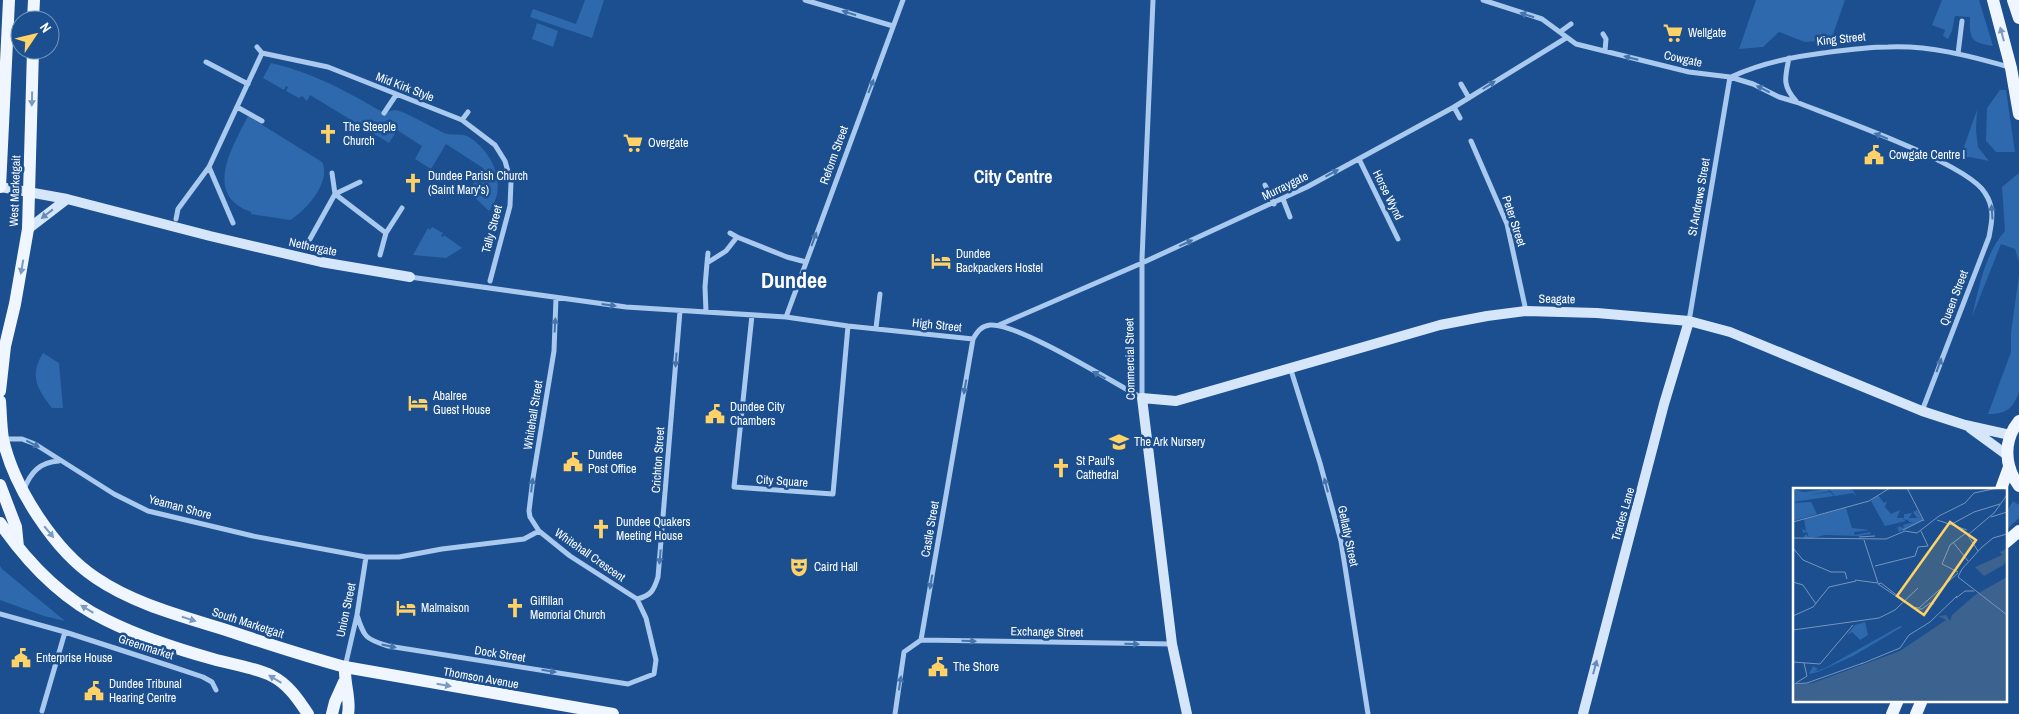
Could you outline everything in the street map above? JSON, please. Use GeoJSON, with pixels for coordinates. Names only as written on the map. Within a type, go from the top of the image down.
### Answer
{"type":"FeatureCollection","features":[{"type":"Feature","properties":{"kind":"main road","name":"West Marketgait"},"geometry":{"type":"LineString","coordinates":[[0,187],[9,0]]}},
{"type":"Feature","properties":{"kind":"main road"},"geometry":{"type":"LineString","coordinates":[[1993,0],[2015,69],[2019,114]]}},
{"type":"Feature","properties":{"kind":"main road"},"geometry":{"type":"LineString","coordinates":[[2014,0],[2019,18]]}},
{"type":"Feature","properties":{"kind":"main road","name":"West Marketgait"},"geometry":{"type":"LineString","coordinates":[[0,391],[5,346],[28,229],[33,60]]}},
{"type":"Feature","properties":{"kind":"main road"},"geometry":{"type":"LineString","coordinates":[[0,402],[1,442],[23,491]]}},
{"type":"Feature","properties":{"kind":"main road"},"geometry":{"type":"LineString","coordinates":[[2001,488],[2008,461],[2010,435],[2019,421]]}},
{"type":"Feature","properties":{"kind":"main road"},"geometry":{"type":"LineString","coordinates":[[2008,461],[2019,486]]}},
{"type":"Feature","properties":{"kind":"main road"},"geometry":{"type":"LineString","coordinates":[[0,485],[16,527],[18,549]]}},
{"type":"Feature","properties":{"kind":"main road","name":"South Marketgait"},"geometry":{"type":"LineString","coordinates":[[23,491],[43,524],[64,549],[96,578],[143,602],[305,656],[345,667]]}},
{"type":"Feature","properties":{"kind":"main road"},"geometry":{"type":"LineString","coordinates":[[0,523],[18,549]]}},
{"type":"Feature","properties":{"kind":"main road"},"geometry":{"type":"LineString","coordinates":[[2006,542],[2019,531]]}},
{"type":"Feature","properties":{"kind":"main road"},"geometry":{"type":"LineString","coordinates":[[0,532],[47,578],[76,602],[104,619],[130,631],[185,651],[271,675],[291,690],[308,714]]}},
{"type":"Feature","properties":{"kind":"main road"},"geometry":{"type":"LineString","coordinates":[[345,667],[344,682],[350,706],[348,714]]}},
{"type":"Feature","properties":{"kind":"main road","name":"Thomson Avenue"},"geometry":{"type":"LineString","coordinates":[[345,667],[612,714]]}},
{"type":"Feature","properties":{"kind":"main road"},"geometry":{"type":"LineString","coordinates":[[332,714],[344,682]]}},
{"type":"Feature","properties":{"kind":"main road"},"geometry":{"type":"LineString","coordinates":[[1892,714],[1897,702]]}},
{"type":"Feature","properties":{"kind":"main road"},"geometry":{"type":"LineString","coordinates":[[1916,714],[1921,702]]}},
{"type":"Feature","properties":{"kind":"street"},"geometry":{"type":"LineString","coordinates":[[805,0],[893,26]]}},
{"type":"Feature","properties":{"kind":"street","name":"Reform Street"},"geometry":{"type":"LineString","coordinates":[[786,317],[903,0]]}},
{"type":"Feature","properties":{"kind":"street","name":"Commercial Street"},"geometry":{"type":"LineString","coordinates":[[1153,0],[1142,263],[1142,398],[1172,644],[1187,714]]}},
{"type":"Feature","properties":{"kind":"street"},"geometry":{"type":"LineString","coordinates":[[1483,0],[1542,19],[1566,38]]}},
{"type":"Feature","properties":{"kind":"street"},"geometry":{"type":"LineString","coordinates":[[1958,54],[1962,21]]}},
{"type":"Feature","properties":{"kind":"street"},"geometry":{"type":"LineString","coordinates":[[1560,32],[1571,24]]}},
{"type":"Feature","properties":{"kind":"street"},"geometry":{"type":"LineString","coordinates":[[1603,34],[1606,39],[1605,51]]}},
{"type":"Feature","properties":{"kind":"street","name":"Murraygate"},"geometry":{"type":"LineString","coordinates":[[999,325],[1274,204],[1470,98],[1566,38]]}},
{"type":"Feature","properties":{"kind":"street","name":"Cowgate"},"geometry":{"type":"LineString","coordinates":[[1566,38],[1576,44],[1689,72],[1730,77],[1753,84],[1779,97],[1900,144],[1958,171],[1975,181],[1985,192]]}},
{"type":"Feature","properties":{"kind":"street"},"geometry":{"type":"LineString","coordinates":[[176,219],[178,209],[210,167],[262,53],[257,46]]}},
{"type":"Feature","properties":{"kind":"street","name":"King Street"},"geometry":{"type":"LineString","coordinates":[[1730,77],[1769,62],[1789,58],[1861,48],[1890,47],[1935,50],[1958,54],[2015,69]]}},
{"type":"Feature","properties":{"kind":"street","name":"Mid Kirk Style"},"geometry":{"type":"LineString","coordinates":[[262,53],[328,68],[462,120],[495,145],[505,160],[512,182]]}},
{"type":"Feature","properties":{"kind":"street"},"geometry":{"type":"LineString","coordinates":[[1789,58],[1785,83],[1788,92],[1796,102]]}},
{"type":"Feature","properties":{"kind":"street"},"geometry":{"type":"LineString","coordinates":[[206,62],[248,84]]}},
{"type":"Feature","properties":{"kind":"street","name":"St Andrews Street"},"geometry":{"type":"LineString","coordinates":[[1688,321],[1730,77]]}},
{"type":"Feature","properties":{"kind":"street"},"geometry":{"type":"LineString","coordinates":[[1461,84],[1470,98]]}},
{"type":"Feature","properties":{"kind":"street"},"geometry":{"type":"LineString","coordinates":[[384,114],[396,94]]}},
{"type":"Feature","properties":{"kind":"street"},"geometry":{"type":"LineString","coordinates":[[237,107],[262,121]]}},
{"type":"Feature","properties":{"kind":"street"},"geometry":{"type":"LineString","coordinates":[[1454,107],[1460,118]]}},
{"type":"Feature","properties":{"kind":"street"},"geometry":{"type":"LineString","coordinates":[[462,120],[468,112]]}},
{"type":"Feature","properties":{"kind":"street","name":"Peter Street"},"geometry":{"type":"LineString","coordinates":[[1471,141],[1507,224],[1526,311]]}},
{"type":"Feature","properties":{"kind":"street","name":"Horse Wynd"},"geometry":{"type":"LineString","coordinates":[[1359,159],[1398,239]]}},
{"type":"Feature","properties":{"kind":"street"},"geometry":{"type":"LineString","coordinates":[[210,167],[234,222]]}},
{"type":"Feature","properties":{"kind":"street"},"geometry":{"type":"LineString","coordinates":[[332,174],[335,194],[386,233]]}},
{"type":"Feature","properties":{"kind":"street"},"geometry":{"type":"LineString","coordinates":[[310,239],[335,194],[360,182]]}},
{"type":"Feature","properties":{"kind":"street","name":"Tally Street"},"geometry":{"type":"LineString","coordinates":[[490,281],[510,206],[512,182]]}},
{"type":"Feature","properties":{"kind":"street"},"geometry":{"type":"LineString","coordinates":[[1265,185],[1274,204]]}},
{"type":"Feature","properties":{"kind":"street","name":"Nethergate"},"geometry":{"type":"LineString","coordinates":[[0,187],[66,199],[321,262],[410,277],[626,307]]}},
{"type":"Feature","properties":{"kind":"street","name":"Queen Street"},"geometry":{"type":"LineString","coordinates":[[1922,411],[1989,237],[1993,218],[1991,204],[1985,192]]}},
{"type":"Feature","properties":{"kind":"street"},"geometry":{"type":"LineString","coordinates":[[28,229],[66,199]]}},
{"type":"Feature","properties":{"kind":"street"},"geometry":{"type":"LineString","coordinates":[[1283,199],[1290,217]]}},
{"type":"Feature","properties":{"kind":"street"},"geometry":{"type":"LineString","coordinates":[[380,254],[386,233],[402,208]]}},
{"type":"Feature","properties":{"kind":"street"},"geometry":{"type":"LineString","coordinates":[[730,233],[787,257],[806,262]]}},
{"type":"Feature","properties":{"kind":"street"},"geometry":{"type":"LineString","coordinates":[[707,263],[726,251],[737,237]]}},
{"type":"Feature","properties":{"kind":"street"},"geometry":{"type":"LineString","coordinates":[[706,312],[705,287],[708,253]]}},
{"type":"Feature","properties":{"kind":"street"},"geometry":{"type":"LineString","coordinates":[[876,328],[880,294]]}},
{"type":"Feature","properties":{"kind":"street","name":"Whitehall Street"},"geometry":{"type":"LineString","coordinates":[[539,531],[533,525],[529,511],[554,352],[556,298]]}},
{"type":"Feature","properties":{"kind":"street","name":"High Street"},"geometry":{"type":"LineString","coordinates":[[626,307],[786,317],[848,326],[973,339],[979,330],[988,325],[999,325]]}},
{"type":"Feature","properties":{"kind":"street","name":"Crichton Street"},"geometry":{"type":"LineString","coordinates":[[637,599],[647,597],[654,589],[658,577],[680,311]]}},
{"type":"Feature","properties":{"kind":"street","name":"Seagate"},"geometry":{"type":"LineString","coordinates":[[1142,398],[1176,402],[1440,324],[1526,311],[1597,313],[1688,321],[1730,332],[1922,411],[1965,425],[2010,435]]}},
{"type":"Feature","properties":{"kind":"street","name":"City Square"},"geometry":{"type":"LineString","coordinates":[[752,315],[734,487],[833,494],[848,326]]}},
{"type":"Feature","properties":{"kind":"street","name":"Trades Lane"},"geometry":{"type":"LineString","coordinates":[[1583,714],[1629,536],[1688,321]]}},
{"type":"Feature","properties":{"kind":"street"},"geometry":{"type":"LineString","coordinates":[[999,325],[1030,337],[1142,398]]}},
{"type":"Feature","properties":{"kind":"street","name":"Castle Street"},"geometry":{"type":"LineString","coordinates":[[921,640],[973,339]]}},
{"type":"Feature","properties":{"kind":"street","name":"Gellatly Street"},"geometry":{"type":"LineString","coordinates":[[1290,367],[1330,498],[1341,541],[1368,714]]}},
{"type":"Feature","properties":{"kind":"street","name":"Seagate"},"geometry":{"type":"LineString","coordinates":[[1965,425],[2008,461]]}},
{"type":"Feature","properties":{"kind":"street","name":"Yeaman Shore"},"geometry":{"type":"LineString","coordinates":[[1,442],[22,439],[35,444],[114,494],[148,511],[253,536],[366,557]]}},
{"type":"Feature","properties":{"kind":"street"},"geometry":{"type":"LineString","coordinates":[[23,491],[28,480],[40,465],[60,461]]}},
{"type":"Feature","properties":{"kind":"street","name":"Whitehall Crescent"},"geometry":{"type":"LineString","coordinates":[[366,557],[400,557],[442,549],[524,538],[539,531],[570,556],[637,599]]}},
{"type":"Feature","properties":{"kind":"street","name":"Union Street"},"geometry":{"type":"LineString","coordinates":[[345,667],[357,615],[366,557]]}},
{"type":"Feature","properties":{"kind":"street","name":"Dock Street"},"geometry":{"type":"LineString","coordinates":[[357,615],[362,631],[370,641],[388,646],[628,684],[654,674],[656,660],[646,618],[637,599]]}},
{"type":"Feature","properties":{"kind":"street","name":"Greenmarket"},"geometry":{"type":"LineString","coordinates":[[0,614],[65,632],[203,677],[212,682],[216,690]]}},
{"type":"Feature","properties":{"kind":"street"},"geometry":{"type":"LineString","coordinates":[[42,711],[65,632]]}},
{"type":"Feature","properties":{"kind":"street"},"geometry":{"type":"LineString","coordinates":[[895,714],[904,652],[921,640]]}},
{"type":"Feature","properties":{"kind":"street","name":"Exchange Street"},"geometry":{"type":"LineString","coordinates":[[921,640],[1172,644]]}},
{"type":"Feature","properties":{"kind":"shaded area"},"geometry":{"type":"Polygon","coordinates":[[[585,0],[604,0],[592,38],[530,17],[533,9],[576,24],[585,0]]]}},
{"type":"Feature","properties":{"kind":"shaded area"},"geometry":{"type":"Polygon","coordinates":[[[1756,0],[1845,0],[1831,40],[1805,42],[1779,32],[1763,47],[1739,49],[1756,0]]]}},
{"type":"Feature","properties":{"kind":"shaded area"},"geometry":{"type":"Polygon","coordinates":[[[1942,0],[1979,0],[1993,46],[1973,39],[1970,30],[1970,17],[1955,16],[1948,39],[1943,36],[1945,30],[1932,25],[1942,0]]]}},
{"type":"Feature","properties":{"kind":"shaded area"},"geometry":{"type":"Polygon","coordinates":[[[537,23],[558,31],[553,47],[532,39],[537,23]]]}},
{"type":"Feature","properties":{"kind":"shaded area"},"geometry":{"type":"Polygon","coordinates":[[[271,63],[316,77],[384,113],[394,110],[400,111],[444,133],[467,136],[476,142],[484,150],[495,169],[498,191],[489,211],[471,194],[472,191],[468,192],[459,186],[462,182],[471,187],[483,168],[446,144],[431,169],[415,159],[422,146],[397,130],[389,143],[310,95],[307,101],[302,96],[299,98],[286,91],[288,87],[286,86],[284,90],[263,78],[271,63]]]}},
{"type":"Feature","properties":{"kind":"shaded area"},"geometry":{"type":"Polygon","coordinates":[[[2000,90],[2006,90],[2015,152],[1996,152],[1986,141],[1987,108],[2000,90]]]}},
{"type":"Feature","properties":{"kind":"shaded area"},"geometry":{"type":"Polygon","coordinates":[[[1977,110],[1976,131],[1978,147],[1989,161],[1970,157],[1960,158],[1977,110]]]}},
{"type":"Feature","properties":{"kind":"shaded area"},"geometry":{"type":"Polygon","coordinates":[[[248,116],[322,162],[323,178],[316,195],[303,210],[290,220],[251,214],[251,212],[236,204],[228,194],[225,182],[229,155],[248,116]]]}},
{"type":"Feature","properties":{"kind":"shaded area"},"geometry":{"type":"Polygon","coordinates":[[[2019,173],[2019,262],[2015,249],[2001,244],[1972,317],[1980,282],[1988,260],[1992,250],[2005,231],[2002,187],[2019,173]]]}},
{"type":"Feature","properties":{"kind":"shaded area"},"geometry":{"type":"Polygon","coordinates":[[[432,227],[443,233],[441,236],[443,237],[444,235],[462,248],[446,258],[413,255],[428,228],[430,230],[432,227]]]}},
{"type":"Feature","properties":{"kind":"shaded area"},"geometry":{"type":"Polygon","coordinates":[[[2019,275],[2019,392],[2014,403],[2004,412],[1988,414],[2011,352],[2011,333],[2019,275]]]}},
{"type":"Feature","properties":{"kind":"shaded area"},"geometry":{"type":"Polygon","coordinates":[[[43,353],[59,363],[63,408],[52,408],[39,388],[36,369],[43,353]]]}},
{"type":"Feature","properties":{"kind":"shaded area"},"geometry":{"type":"Polygon","coordinates":[[[2013,501],[2019,505],[2019,518],[2006,530],[2006,512],[2013,501]]]}},
{"type":"Feature","properties":{"kind":"shaded area"},"geometry":{"type":"Polygon","coordinates":[[[0,566],[65,621],[44,616],[0,600],[0,566]]]}},
{"type":"Feature","properties":{"kind":"place","name":"Wellgate"},"geometry":{"type":"Point","coordinates":[1673,33]}},
{"type":"Feature","properties":{"kind":"place","name":"The Steeple Church"},"geometry":{"type":"Point","coordinates":[328,134]}},
{"type":"Feature","properties":{"kind":"place","name":"Overgate"},"geometry":{"type":"Point","coordinates":[633,143]}},
{"type":"Feature","properties":{"kind":"place","name":"Cowgate Centre l"},"geometry":{"type":"Point","coordinates":[1874,155]}},
{"type":"Feature","properties":{"kind":"place","name":"Dundee Parish Church (Saint Mary's)"},"geometry":{"type":"Point","coordinates":[413,183]}},
{"type":"Feature","properties":{"kind":"place","name":"Dundee Backpackers Hostel"},"geometry":{"type":"Point","coordinates":[941,261]}},
{"type":"Feature","properties":{"kind":"place","name":"Abalree Guest House"},"geometry":{"type":"Point","coordinates":[418,403]}},
{"type":"Feature","properties":{"kind":"place","name":"Dundee City Chambers"},"geometry":{"type":"Point","coordinates":[715,414]}},
{"type":"Feature","properties":{"kind":"place","name":"The Ark Nursery"},"geometry":{"type":"Point","coordinates":[1119,442]}},
{"type":"Feature","properties":{"kind":"place","name":"Dundee Post Office"},"geometry":{"type":"Point","coordinates":[573,462]}},
{"type":"Feature","properties":{"kind":"place","name":"St Paul's Cathedral"},"geometry":{"type":"Point","coordinates":[1061,468]}},
{"type":"Feature","properties":{"kind":"place","name":"Dundee Quakers Meeting House"},"geometry":{"type":"Point","coordinates":[601,529]}},
{"type":"Feature","properties":{"kind":"place","name":"Caird Hall"},"geometry":{"type":"Point","coordinates":[799,567]}},
{"type":"Feature","properties":{"kind":"place","name":"Malmaison"},"geometry":{"type":"Point","coordinates":[406,608]}},
{"type":"Feature","properties":{"kind":"place","name":"Gilfillan Memorial Church"},"geometry":{"type":"Point","coordinates":[515,608]}},
{"type":"Feature","properties":{"kind":"place","name":"Enterprise House"},"geometry":{"type":"Point","coordinates":[21,658]}},
{"type":"Feature","properties":{"kind":"place","name":"The Shore"},"geometry":{"type":"Point","coordinates":[938,667]}},
{"type":"Feature","properties":{"kind":"place","name":"Dundee Tribunal Hearing Centre"},"geometry":{"type":"Point","coordinates":[94,691]}},
{"type":"Feature","properties":{"kind":"district","name":"City Centre"},"geometry":{"type":"Point","coordinates":[1013,176]}},
{"type":"Feature","properties":{"kind":"district","name":"Dundee"},"geometry":{"type":"Point","coordinates":[794,280]}}]}
